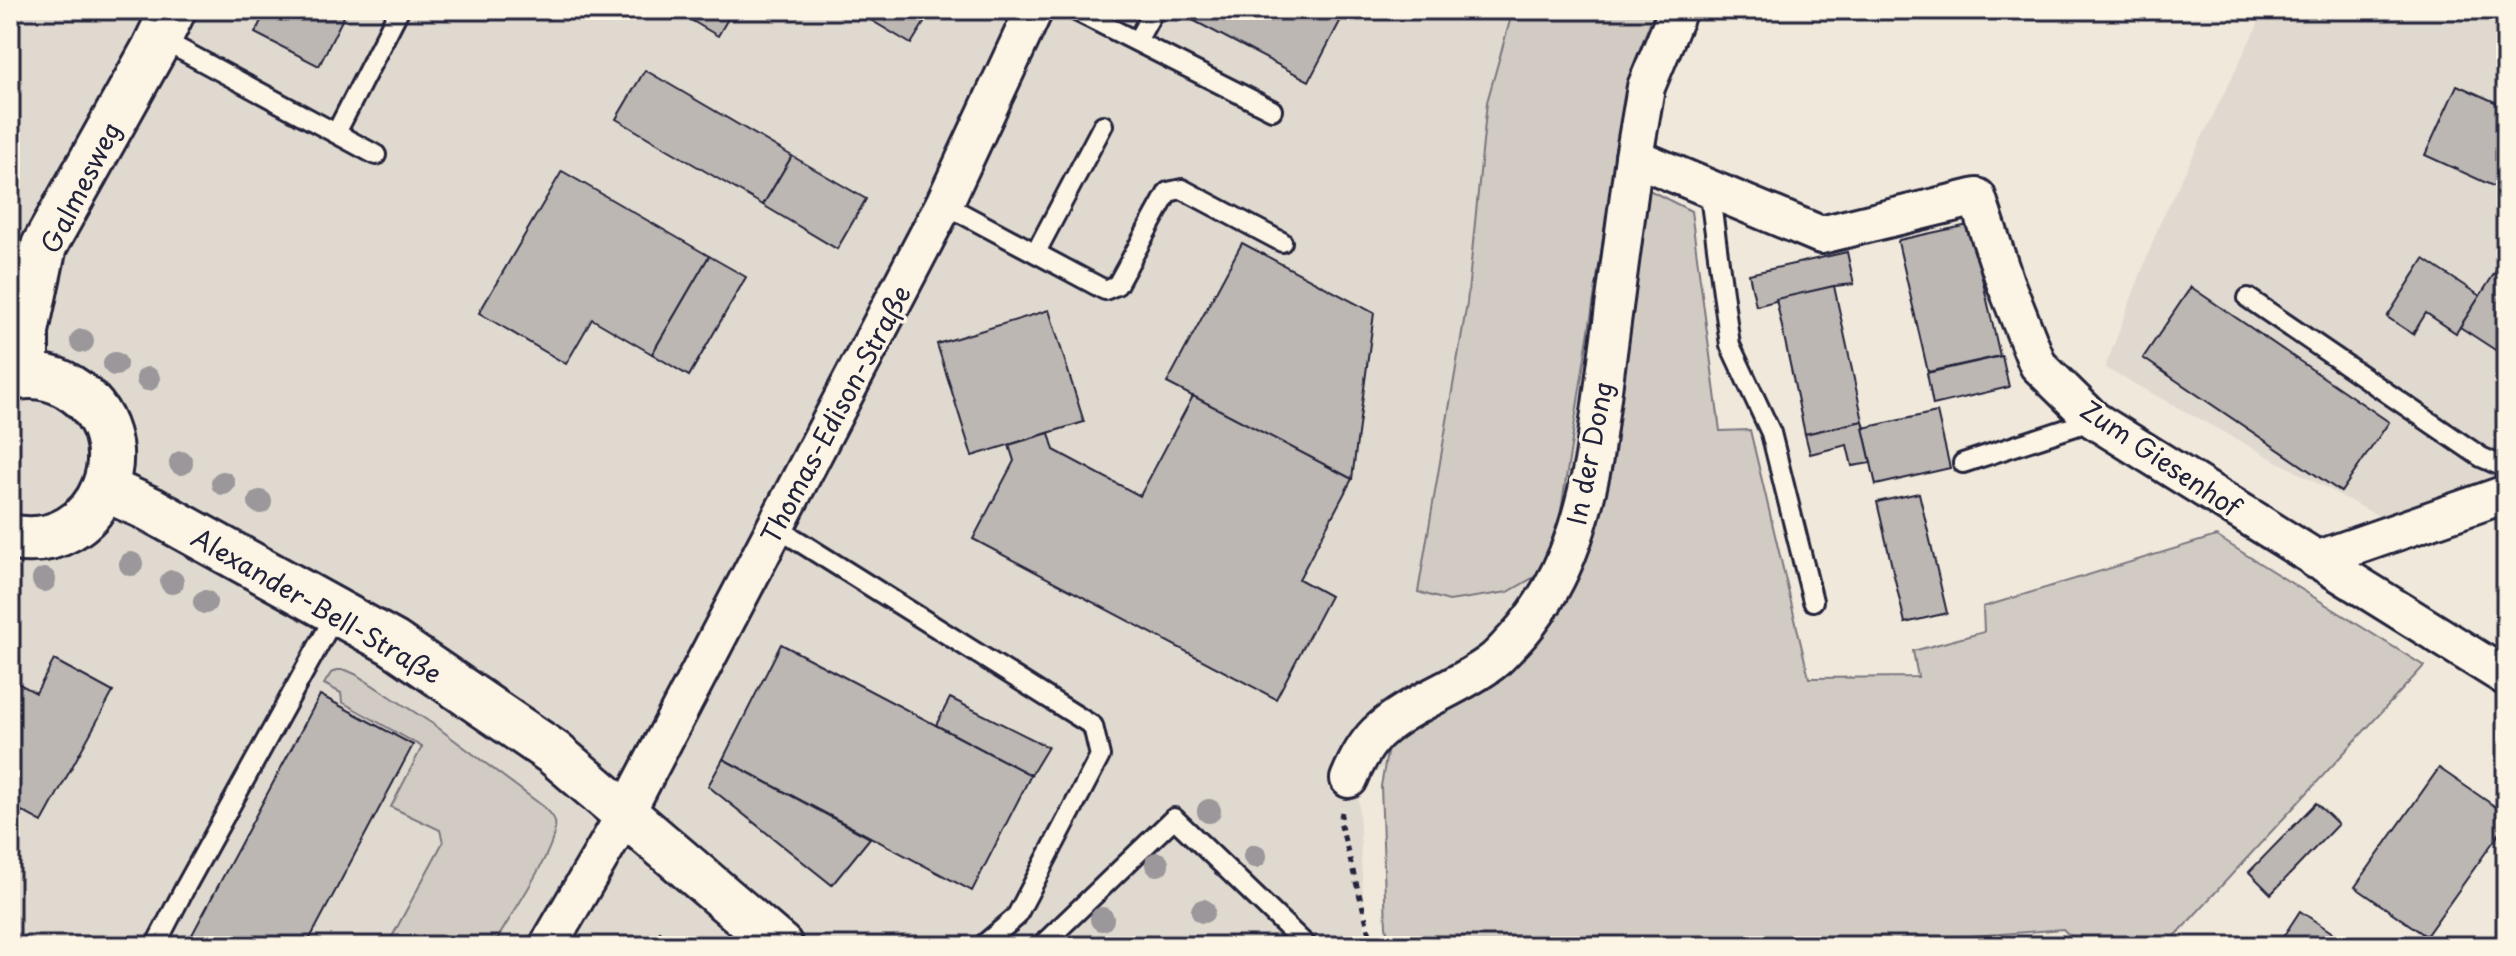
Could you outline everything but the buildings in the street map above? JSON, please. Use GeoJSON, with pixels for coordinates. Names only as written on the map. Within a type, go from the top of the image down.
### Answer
{"type":"FeatureCollection","features":[{"type":"Feature","properties":{"kind":"street","name":"Thomas-Edison-Straße"},"geometry":{"type":"LineString","coordinates":[[548,946],[626,813],[944,204],[1034,10]]}},
{"type":"Feature","properties":{"kind":"street","name":"In der Dong"},"geometry":{"type":"LineString","coordinates":[[1349,779],[1359,755],[1377,733],[1396,718],[1493,661],[1546,601],[1563,567],[1585,503],[1594,458],[1646,87],[1678,10]]}},
{"type":"Feature","properties":{"kind":"street","name":"Galmesweg"},"geometry":{"type":"LineString","coordinates":[[18,377],[44,246],[166,24]]}},
{"type":"Feature","properties":{"kind":"street","name":"Zum Giesenhof"},"geometry":{"type":"LineString","coordinates":[[1634,157],[1821,235],[1977,197],[2005,282],[2038,365],[2094,420],[2506,677]]}},
{"type":"Feature","properties":{"kind":"street"},"geometry":{"type":"LineString","coordinates":[[10,537],[25,540],[57,535],[82,521],[105,489],[110,470],[109,438],[98,412],[83,396],[59,381],[18,377]]}},
{"type":"Feature","properties":{"kind":"street","name":"Alexander-Bell-Straße"},"geometry":{"type":"LineString","coordinates":[[105,489],[150,509],[393,643],[554,753],[780,946]]}},
{"type":"Feature","properties":{"kind":"street"},"geometry":{"type":"LineString","coordinates":[[2316,560],[2506,494]]}},
{"type":"Feature","properties":{"kind":"lane"},"geometry":{"type":"LineString","coordinates":[[336,133],[399,10]]}},
{"type":"Feature","properties":{"kind":"lane"},"geometry":{"type":"LineString","coordinates":[[1074,10],[1272,110]]}},
{"type":"Feature","properties":{"kind":"lane"},"geometry":{"type":"LineString","coordinates":[[1137,41],[1154,10]]}},
{"type":"Feature","properties":{"kind":"lane"},"geometry":{"type":"LineString","coordinates":[[166,24],[336,133],[376,155]]}},
{"type":"Feature","properties":{"kind":"lane"},"geometry":{"type":"LineString","coordinates":[[1036,252],[1103,125]]}},
{"type":"Feature","properties":{"kind":"lane"},"geometry":{"type":"LineString","coordinates":[[1709,188],[1730,345],[1771,433],[1813,601]]}},
{"type":"Feature","properties":{"kind":"lane"},"geometry":{"type":"LineString","coordinates":[[944,204],[1105,290],[1117,285],[1168,192],[1182,189],[1282,242]]}},
{"type":"Feature","properties":{"kind":"lane"},"geometry":{"type":"LineString","coordinates":[[2248,298],[2481,457],[2506,468]]}},
{"type":"Feature","properties":{"kind":"lane"},"geometry":{"type":"LineString","coordinates":[[1963,463],[2094,420]]}},
{"type":"Feature","properties":{"kind":"lane"},"geometry":{"type":"LineString","coordinates":[[776,527],[1093,726],[1100,756],[1016,917],[982,946]]}},
{"type":"Feature","properties":{"kind":"lane"},"geometry":{"type":"LineString","coordinates":[[155,946],[337,612]]}},
{"type":"Feature","properties":{"kind":"lane"},"geometry":{"type":"LineString","coordinates":[[1041,946],[1174,818],[1307,946]]}},
{"type":"Feature","properties":{"kind":"path"},"geometry":{"type":"LineString","coordinates":[[1349,779],[1340,822],[1373,946]]}},
{"type":"Feature","properties":{"kind":"shaded area"},"geometry":{"type":"Polygon","coordinates":[[[10,10],[1678,10],[1594,458],[1508,682],[1358,785],[1365,946],[10,946],[10,10]]]}},
{"type":"Feature","properties":{"kind":"shaded area"},"geometry":{"type":"Polygon","coordinates":[[[1513,10],[1655,10],[1628,79],[1558,530],[1536,576],[1508,592],[1449,601],[1418,592],[1467,303],[1487,102],[1513,10]]]}},
{"type":"Feature","properties":{"kind":"shaded area"},"geometry":{"type":"Polygon","coordinates":[[[2265,10],[2506,10],[2506,508],[2461,521],[2430,544],[2105,368],[2160,223],[2265,10]]]}},
{"type":"Feature","properties":{"kind":"shaded area"},"geometry":{"type":"Polygon","coordinates":[[[1649,190],[1691,211],[1720,431],[1750,430],[1809,678],[1918,677],[1913,651],[1984,632],[1983,607],[2216,536],[2424,666],[2166,946],[2080,946],[2063,929],[1811,943],[1390,946],[1386,926],[1381,786],[1389,742],[1483,686],[1549,627],[1577,576],[1634,211],[1649,190]]]}},
{"type":"Feature","properties":{"kind":"shaded area"},"geometry":{"type":"Polygon","coordinates":[[[337,670],[355,674],[433,724],[544,807],[553,818],[554,833],[549,848],[493,946],[387,946],[443,842],[440,830],[391,807],[422,747],[342,702],[341,693],[324,684],[337,670]]]}}]}
